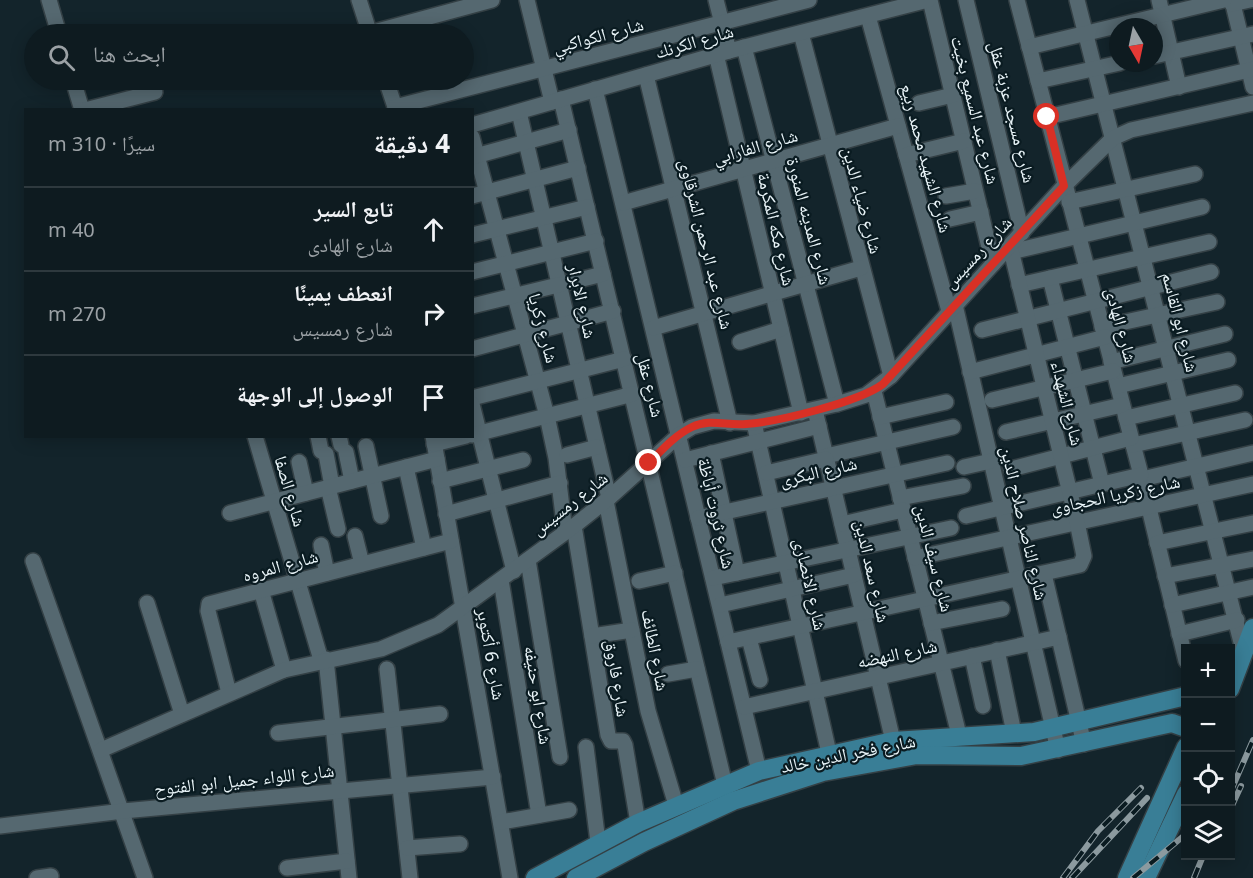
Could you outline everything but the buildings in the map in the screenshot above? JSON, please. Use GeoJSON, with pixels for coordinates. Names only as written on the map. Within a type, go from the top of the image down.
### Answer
{"type":"FeatureCollection","features":[{"type":"Feature","properties":{"kind":"main road"},"geometry":{"type":"LineString","coordinates":[[1235,677],[1244,655],[1245,624]]}},
{"type":"Feature","properties":{"kind":"main road","name":"شارع فخر الدين خالد"},"geometry":{"type":"LineString","coordinates":[[536,878],[598,842],[676,805],[759,771],[829,753],[893,741],[1014,733],[1053,728],[1181,697]]}},
{"type":"Feature","properties":{"kind":"main road","name":"شارع فخر الدين خالد"},"geometry":{"type":"LineString","coordinates":[[576,878],[644,842],[715,809],[778,785],[824,772],[917,755],[1021,756],[1058,750],[1172,723],[1181,726]]}},
{"type":"Feature","properties":{"kind":"main road"},"geometry":{"type":"LineString","coordinates":[[1127,878],[1183,752]]}},
{"type":"Feature","properties":{"kind":"main road"},"geometry":{"type":"LineString","coordinates":[[1146,878],[1181,803]]}},
{"type":"Feature","properties":{"kind":"main road"},"geometry":{"type":"LineString","coordinates":[[1145,839],[1162,846]]}},
{"type":"Feature","properties":{"kind":"street"},"geometry":{"type":"LineString","coordinates":[[49,0],[56,24]]}},
{"type":"Feature","properties":{"kind":"street"},"geometry":{"type":"LineString","coordinates":[[359,0],[367,24]]}},
{"type":"Feature","properties":{"kind":"street"},"geometry":{"type":"LineString","coordinates":[[394,24],[436,7],[492,0]]}},
{"type":"Feature","properties":{"kind":"street","name":"شارع عقل"},"geometry":{"type":"LineString","coordinates":[[527,0],[544,69],[569,130],[725,785]]}},
{"type":"Feature","properties":{"kind":"street"},"geometry":{"type":"LineString","coordinates":[[716,0],[730,51]]}},
{"type":"Feature","properties":{"kind":"street","name":"شارع الكواكبي"},"geometry":{"type":"LineString","coordinates":[[474,87],[809,0]]}},
{"type":"Feature","properties":{"kind":"street","name":"شارع الكرنك"},"geometry":{"type":"LineString","coordinates":[[474,124],[730,51],[929,0]]}},
{"type":"Feature","properties":{"kind":"street","name":"شارع عبد السميع بخيت"},"geometry":{"type":"LineString","coordinates":[[929,0],[993,264]]}},
{"type":"Feature","properties":{"kind":"street","name":"شارع مسجد عزبة عقل"},"geometry":{"type":"LineString","coordinates":[[966,0],[1022,233]]}},
{"type":"Feature","properties":{"kind":"street","name":"شارع الهادى"},"geometry":{"type":"LineString","coordinates":[[1017,0],[1118,386],[1181,644]]}},
{"type":"Feature","properties":{"kind":"street","name":"شارع ابو القاسم"},"geometry":{"type":"LineString","coordinates":[[1077,0],[1230,592],[1245,624]]}},
{"type":"Feature","properties":{"kind":"street"},"geometry":{"type":"LineString","coordinates":[[1029,47],[1086,33],[1161,7],[1250,0]]}},
{"type":"Feature","properties":{"kind":"street"},"geometry":{"type":"LineString","coordinates":[[1229,1],[1247,35],[1253,87]]}},
{"type":"Feature","properties":{"kind":"street"},"geometry":{"type":"LineString","coordinates":[[1161,7],[1179,87]]}},
{"type":"Feature","properties":{"kind":"street","name":"شارع الشهيد محمد ربيع"},"geometry":{"type":"LineString","coordinates":[[868,16],[906,155],[952,308]]}},
{"type":"Feature","properties":{"kind":"street","name":"شارع ضياء الدين"},"geometry":{"type":"LineString","coordinates":[[801,33],[828,146],[891,376]]}},
{"type":"Feature","properties":{"kind":"street"},"geometry":{"type":"LineString","coordinates":[[1163,54],[1247,35]]}},
{"type":"Feature","properties":{"kind":"street","name":"شارع المدينه المنورة"},"geometry":{"type":"LineString","coordinates":[[730,51],[774,161],[837,404]]}},
{"type":"Feature","properties":{"kind":"street","name":"شارع مكه المكرمة"},"geometry":{"type":"LineString","coordinates":[[730,51],[743,170],[781,329],[808,411]]}},
{"type":"Feature","properties":{"kind":"street"},"geometry":{"type":"LineString","coordinates":[[1038,81],[1109,65]]}},
{"type":"Feature","properties":{"kind":"street"},"geometry":{"type":"LineString","coordinates":[[1047,117],[1251,70]]}},
{"type":"Feature","properties":{"kind":"street","name":"شارع عبد الرحمن الشرقاوى"},"geometry":{"type":"LineString","coordinates":[[646,75],[730,423]]}},
{"type":"Feature","properties":{"kind":"street","name":"شارع ثروت أباظة"},"geometry":{"type":"LineString","coordinates":[[595,89],[759,771]]}},
{"type":"Feature","properties":{"kind":"street"},"geometry":{"type":"LineString","coordinates":[[77,90],[83,108]]}},
{"type":"Feature","properties":{"kind":"street"},"geometry":{"type":"LineString","coordinates":[[390,90],[396,108]]}},
{"type":"Feature","properties":{"kind":"street","name":"شارع الكواكبي"},"geometry":{"type":"LineString","coordinates":[[396,108],[464,90]]}},
{"type":"Feature","properties":{"kind":"street"},"geometry":{"type":"LineString","coordinates":[[92,108],[155,92]]}},
{"type":"Feature","properties":{"kind":"street"},"geometry":{"type":"LineString","coordinates":[[920,103],[953,95]]}},
{"type":"Feature","properties":{"kind":"street"},"geometry":{"type":"LineString","coordinates":[[1113,138],[1131,130],[1253,103]]}},
{"type":"Feature","properties":{"kind":"street","name":"شارع الابرار"},"geometry":{"type":"LineString","coordinates":[[519,112],[608,500]]}},
{"type":"Feature","properties":{"kind":"street","name":"شارع الفارابي"},"geometry":{"type":"LineString","coordinates":[[623,203],[898,126]]}},
{"type":"Feature","properties":{"kind":"street"},"geometry":{"type":"LineString","coordinates":[[475,156],[569,130]]}},
{"type":"Feature","properties":{"kind":"street","name":"شارع رمسيس"},"geometry":{"type":"LineString","coordinates":[[101,750],[284,670],[381,649],[410,638],[464,608],[570,529],[608,500],[679,435],[705,423],[754,423],[837,404],[874,391],[891,376],[993,264],[1010,249],[1064,186],[1113,138]]}},
{"type":"Feature","properties":{"kind":"street"},"geometry":{"type":"LineString","coordinates":[[906,155],[964,141]]}},
{"type":"Feature","properties":{"kind":"street","name":"شارع زكريا"},"geometry":{"type":"LineString","coordinates":[[475,156],[480,194],[497,229],[547,416],[570,529]]}},
{"type":"Feature","properties":{"kind":"street"},"geometry":{"type":"LineString","coordinates":[[480,194],[578,168]]}},
{"type":"Feature","properties":{"kind":"street"},"geometry":{"type":"LineString","coordinates":[[1069,202],[1195,174]]}},
{"type":"Feature","properties":{"kind":"street"},"geometry":{"type":"LineString","coordinates":[[946,196],[975,190]]}},
{"type":"Feature","properties":{"kind":"street"},"geometry":{"type":"LineString","coordinates":[[474,235],[587,207]]}},
{"type":"Feature","properties":{"kind":"street"},"geometry":{"type":"LineString","coordinates":[[1010,249],[1078,236],[1202,207]]}},
{"type":"Feature","properties":{"kind":"street"},"geometry":{"type":"LineString","coordinates":[[950,219],[981,212]]}},
{"type":"Feature","properties":{"kind":"street"},"geometry":{"type":"LineString","coordinates":[[474,272],[596,241]]}},
{"type":"Feature","properties":{"kind":"street"},"geometry":{"type":"LineString","coordinates":[[1019,285],[1209,242]]}},
{"type":"Feature","properties":{"kind":"street","name":"شارع الشهداء"},"geometry":{"type":"LineString","coordinates":[[1010,249],[1084,556],[1080,565],[1076,567],[1044,574]]}},
{"type":"Feature","properties":{"kind":"street"},"geometry":{"type":"LineString","coordinates":[[653,328],[861,268]]}},
{"type":"Feature","properties":{"kind":"street"},"geometry":{"type":"LineString","coordinates":[[982,330],[1211,272]]}},
{"type":"Feature","properties":{"kind":"street"},"geometry":{"type":"LineString","coordinates":[[474,306],[603,274]]}},
{"type":"Feature","properties":{"kind":"street"},"geometry":{"type":"LineString","coordinates":[[1050,278],[1102,484]]}},
{"type":"Feature","properties":{"kind":"street"},"geometry":{"type":"LineString","coordinates":[[970,372],[1068,346],[1158,314],[1216,302]]}},
{"type":"Feature","properties":{"kind":"street","name":"شارع الناصر صلاح الدين"},"geometry":{"type":"LineString","coordinates":[[952,308],[970,372],[1058,750]]}},
{"type":"Feature","properties":{"kind":"street"},"geometry":{"type":"LineString","coordinates":[[474,348],[613,311]]}},
{"type":"Feature","properties":{"kind":"street"},"geometry":{"type":"LineString","coordinates":[[740,342],[781,329]]}},
{"type":"Feature","properties":{"kind":"street"},"geometry":{"type":"LineString","coordinates":[[992,400],[1076,380],[1167,348],[1225,334]]}},
{"type":"Feature","properties":{"kind":"street"},"geometry":{"type":"LineString","coordinates":[[474,397],[624,359]]}},
{"type":"Feature","properties":{"kind":"street"},"geometry":{"type":"LineString","coordinates":[[1118,386],[1228,360]]}},
{"type":"Feature","properties":{"kind":"street","name":"شارع سيف الدين"},"geometry":{"type":"LineString","coordinates":[[874,391],[959,735]]}},
{"type":"Feature","properties":{"kind":"street"},"geometry":{"type":"LineString","coordinates":[[1006,432],[1084,414],[1182,405],[1234,393]]}},
{"type":"Feature","properties":{"kind":"street"},"geometry":{"type":"LineString","coordinates":[[474,435],[633,394]]}},
{"type":"Feature","properties":{"kind":"street"},"geometry":{"type":"LineString","coordinates":[[880,417],[946,402]]}},
{"type":"Feature","properties":{"kind":"street","name":"شارع سعد الدين"},"geometry":{"type":"LineString","coordinates":[[808,411],[819,426],[893,741]]}},
{"type":"Feature","properties":{"kind":"street"},"geometry":{"type":"LineString","coordinates":[[1011,469],[1093,447],[1189,432],[1245,420]]}},
{"type":"Feature","properties":{"kind":"street","name":"شارع الانصارى"},"geometry":{"type":"LineString","coordinates":[[754,423],[829,753]]}},
{"type":"Feature","properties":{"kind":"street"},"geometry":{"type":"LineString","coordinates":[[685,460],[819,426]]}},
{"type":"Feature","properties":{"kind":"street"},"geometry":{"type":"LineString","coordinates":[[766,473],[952,427]]}},
{"type":"Feature","properties":{"kind":"street"},"geometry":{"type":"LineString","coordinates":[[474,437],[489,469],[514,571]]}},
{"type":"Feature","properties":{"kind":"street","name":"شارع الصفا"},"geometry":{"type":"LineString","coordinates":[[256,438],[297,581],[323,660],[333,726],[349,878]]}},
{"type":"Feature","properties":{"kind":"street"},"geometry":{"type":"LineString","coordinates":[[230,513],[406,467],[435,447],[464,438]]}},
{"type":"Feature","properties":{"kind":"street"},"geometry":{"type":"LineString","coordinates":[[342,445],[352,481]]}},
{"type":"Feature","properties":{"kind":"street"},"geometry":{"type":"LineString","coordinates":[[366,446],[381,516]]}},
{"type":"Feature","properties":{"kind":"street"},"geometry":{"type":"LineString","coordinates":[[322,447],[338,529]]}},
{"type":"Feature","properties":{"kind":"street","name":"شارع 6 أكتوبر"},"geometry":{"type":"LineString","coordinates":[[435,447],[510,878]]}},
{"type":"Feature","properties":{"kind":"street"},"geometry":{"type":"LineString","coordinates":[[567,455],[597,447]]}},
{"type":"Feature","properties":{"kind":"street"},"geometry":{"type":"LineString","coordinates":[[711,453],[737,573]]}},
{"type":"Feature","properties":{"kind":"street"},"geometry":{"type":"LineString","coordinates":[[966,516],[1102,484],[1253,453]]}},
{"type":"Feature","properties":{"kind":"street"},"geometry":{"type":"LineString","coordinates":[[441,481],[523,460]]}},
{"type":"Feature","properties":{"kind":"street"},"geometry":{"type":"LineString","coordinates":[[964,467],[991,461]]}},
{"type":"Feature","properties":{"kind":"street"},"geometry":{"type":"LineString","coordinates":[[299,462],[306,493]]}},
{"type":"Feature","properties":{"kind":"street","name":"شارع البكرى"},"geometry":{"type":"LineString","coordinates":[[698,518],[947,463]]}},
{"type":"Feature","properties":{"kind":"street"},"geometry":{"type":"LineString","coordinates":[[406,467],[424,548]]}},
{"type":"Feature","properties":{"kind":"street"},"geometry":{"type":"LineString","coordinates":[[446,514],[560,483]]}},
{"type":"Feature","properties":{"kind":"street","name":"شارع زكريا الحجاوى"},"geometry":{"type":"LineString","coordinates":[[915,558],[1253,484]]}},
{"type":"Feature","properties":{"kind":"street"},"geometry":{"type":"LineString","coordinates":[[842,524],[963,486]]}},
{"type":"Feature","properties":{"kind":"street","name":"شارع الطائف"},"geometry":{"type":"LineString","coordinates":[[608,500],[650,720],[676,805]]}},
{"type":"Feature","properties":{"kind":"street"},"geometry":{"type":"LineString","coordinates":[[1157,543],[1253,523]]}},
{"type":"Feature","properties":{"kind":"street"},"geometry":{"type":"LineString","coordinates":[[713,578],[951,528]]}},
{"type":"Feature","properties":{"kind":"street","name":"شارع فاروق"},"geometry":{"type":"LineString","coordinates":[[570,529],[592,636],[608,735],[611,741],[619,740],[625,745],[638,823]]}},
{"type":"Feature","properties":{"kind":"street"},"geometry":{"type":"LineString","coordinates":[[355,536],[362,564]]}},
{"type":"Feature","properties":{"kind":"street","name":"شارع المروه"},"geometry":{"type":"LineString","coordinates":[[229,693],[208,607],[213,602],[451,541]]}},
{"type":"Feature","properties":{"kind":"street"},"geometry":{"type":"LineString","coordinates":[[321,545],[327,573]]}},
{"type":"Feature","properties":{"kind":"street"},"geometry":{"type":"LineString","coordinates":[[1165,576],[1253,559]]}},
{"type":"Feature","properties":{"kind":"street"},"geometry":{"type":"LineString","coordinates":[[528,560],[560,758]]}},
{"type":"Feature","properties":{"kind":"street"},"geometry":{"type":"LineString","coordinates":[[33,561],[145,878]]}},
{"type":"Feature","properties":{"kind":"street"},"geometry":{"type":"LineString","coordinates":[[639,581],[675,573]]}},
{"type":"Feature","properties":{"kind":"street"},"geometry":{"type":"LineString","coordinates":[[728,642],[1044,574],[1084,744]]}},
{"type":"Feature","properties":{"kind":"street"},"geometry":{"type":"LineString","coordinates":[[720,605],[854,575]]}},
{"type":"Feature","properties":{"kind":"street","name":"شارع ابو حنيفه"},"geometry":{"type":"LineString","coordinates":[[501,580],[539,815]]}},
{"type":"Feature","properties":{"kind":"street"},"geometry":{"type":"LineString","coordinates":[[1172,605],[1253,587]]}},
{"type":"Feature","properties":{"kind":"street"},"geometry":{"type":"LineString","coordinates":[[261,590],[284,670]]}},
{"type":"Feature","properties":{"kind":"street"},"geometry":{"type":"LineString","coordinates":[[147,603],[182,714]]}},
{"type":"Feature","properties":{"kind":"street"},"geometry":{"type":"LineString","coordinates":[[931,624],[1002,609]]}},
{"type":"Feature","properties":{"kind":"street"},"geometry":{"type":"LineString","coordinates":[[1179,634],[1245,624]]}},
{"type":"Feature","properties":{"kind":"street"},"geometry":{"type":"LineString","coordinates":[[592,636],[632,630]]}},
{"type":"Feature","properties":{"kind":"street","name":"شارع النهضه"},"geometry":{"type":"LineString","coordinates":[[744,707],[1059,637]]}},
{"type":"Feature","properties":{"kind":"street"},"geometry":{"type":"LineString","coordinates":[[749,638],[760,680]]}},
{"type":"Feature","properties":{"kind":"street"},"geometry":{"type":"LineString","coordinates":[[997,650],[1014,733]]}},
{"type":"Feature","properties":{"kind":"street"},"geometry":{"type":"LineString","coordinates":[[972,656],[983,706]]}},
{"type":"Feature","properties":{"kind":"street"},"geometry":{"type":"LineString","coordinates":[[387,669],[410,878]]}},
{"type":"Feature","properties":{"kind":"street"},"geometry":{"type":"LineString","coordinates":[[668,674],[698,669]]}},
{"type":"Feature","properties":{"kind":"street"},"geometry":{"type":"LineString","coordinates":[[278,733],[440,714]]}},
{"type":"Feature","properties":{"kind":"street"},"geometry":{"type":"LineString","coordinates":[[586,747],[598,842]]}},
{"type":"Feature","properties":{"kind":"street","name":"شارع اللواء جميل ابو الفتوح"},"geometry":{"type":"LineString","coordinates":[[0,826],[340,789],[493,777]]}},
{"type":"Feature","properties":{"kind":"street"},"geometry":{"type":"LineString","coordinates":[[501,822],[569,810]]}},
{"type":"Feature","properties":{"kind":"street"},"geometry":{"type":"LineString","coordinates":[[407,848],[460,844]]}},
{"type":"Feature","properties":{"kind":"street"},"geometry":{"type":"LineString","coordinates":[[287,868],[348,861]]}},
{"type":"Feature","properties":{"kind":"railway"},"geometry":{"type":"LineString","coordinates":[[1235,781],[1253,740]]}},
{"type":"Feature","properties":{"kind":"railway"},"geometry":{"type":"LineString","coordinates":[[1232,806],[1241,786]]}},
{"type":"Feature","properties":{"kind":"railway"},"geometry":{"type":"LineString","coordinates":[[1063,878],[1098,831],[1141,788]]}},
{"type":"Feature","properties":{"kind":"railway"},"geometry":{"type":"LineString","coordinates":[[1072,878],[1147,798]]}},
{"type":"Feature","properties":{"kind":"railway"},"geometry":{"type":"LineString","coordinates":[[1133,878],[1181,838]]}},
{"type":"Feature","properties":{"kind":"railway"},"geometry":{"type":"LineString","coordinates":[[1194,878],[1201,860]]}},
{"type":"Feature","properties":{"kind":"route"},"geometry":{"type":"LineString","coordinates":[[649,463],[679,435],[692,427],[714,422],[754,423],[801,413],[856,399],[883,384],[1064,186],[1047,117]]}}]}
